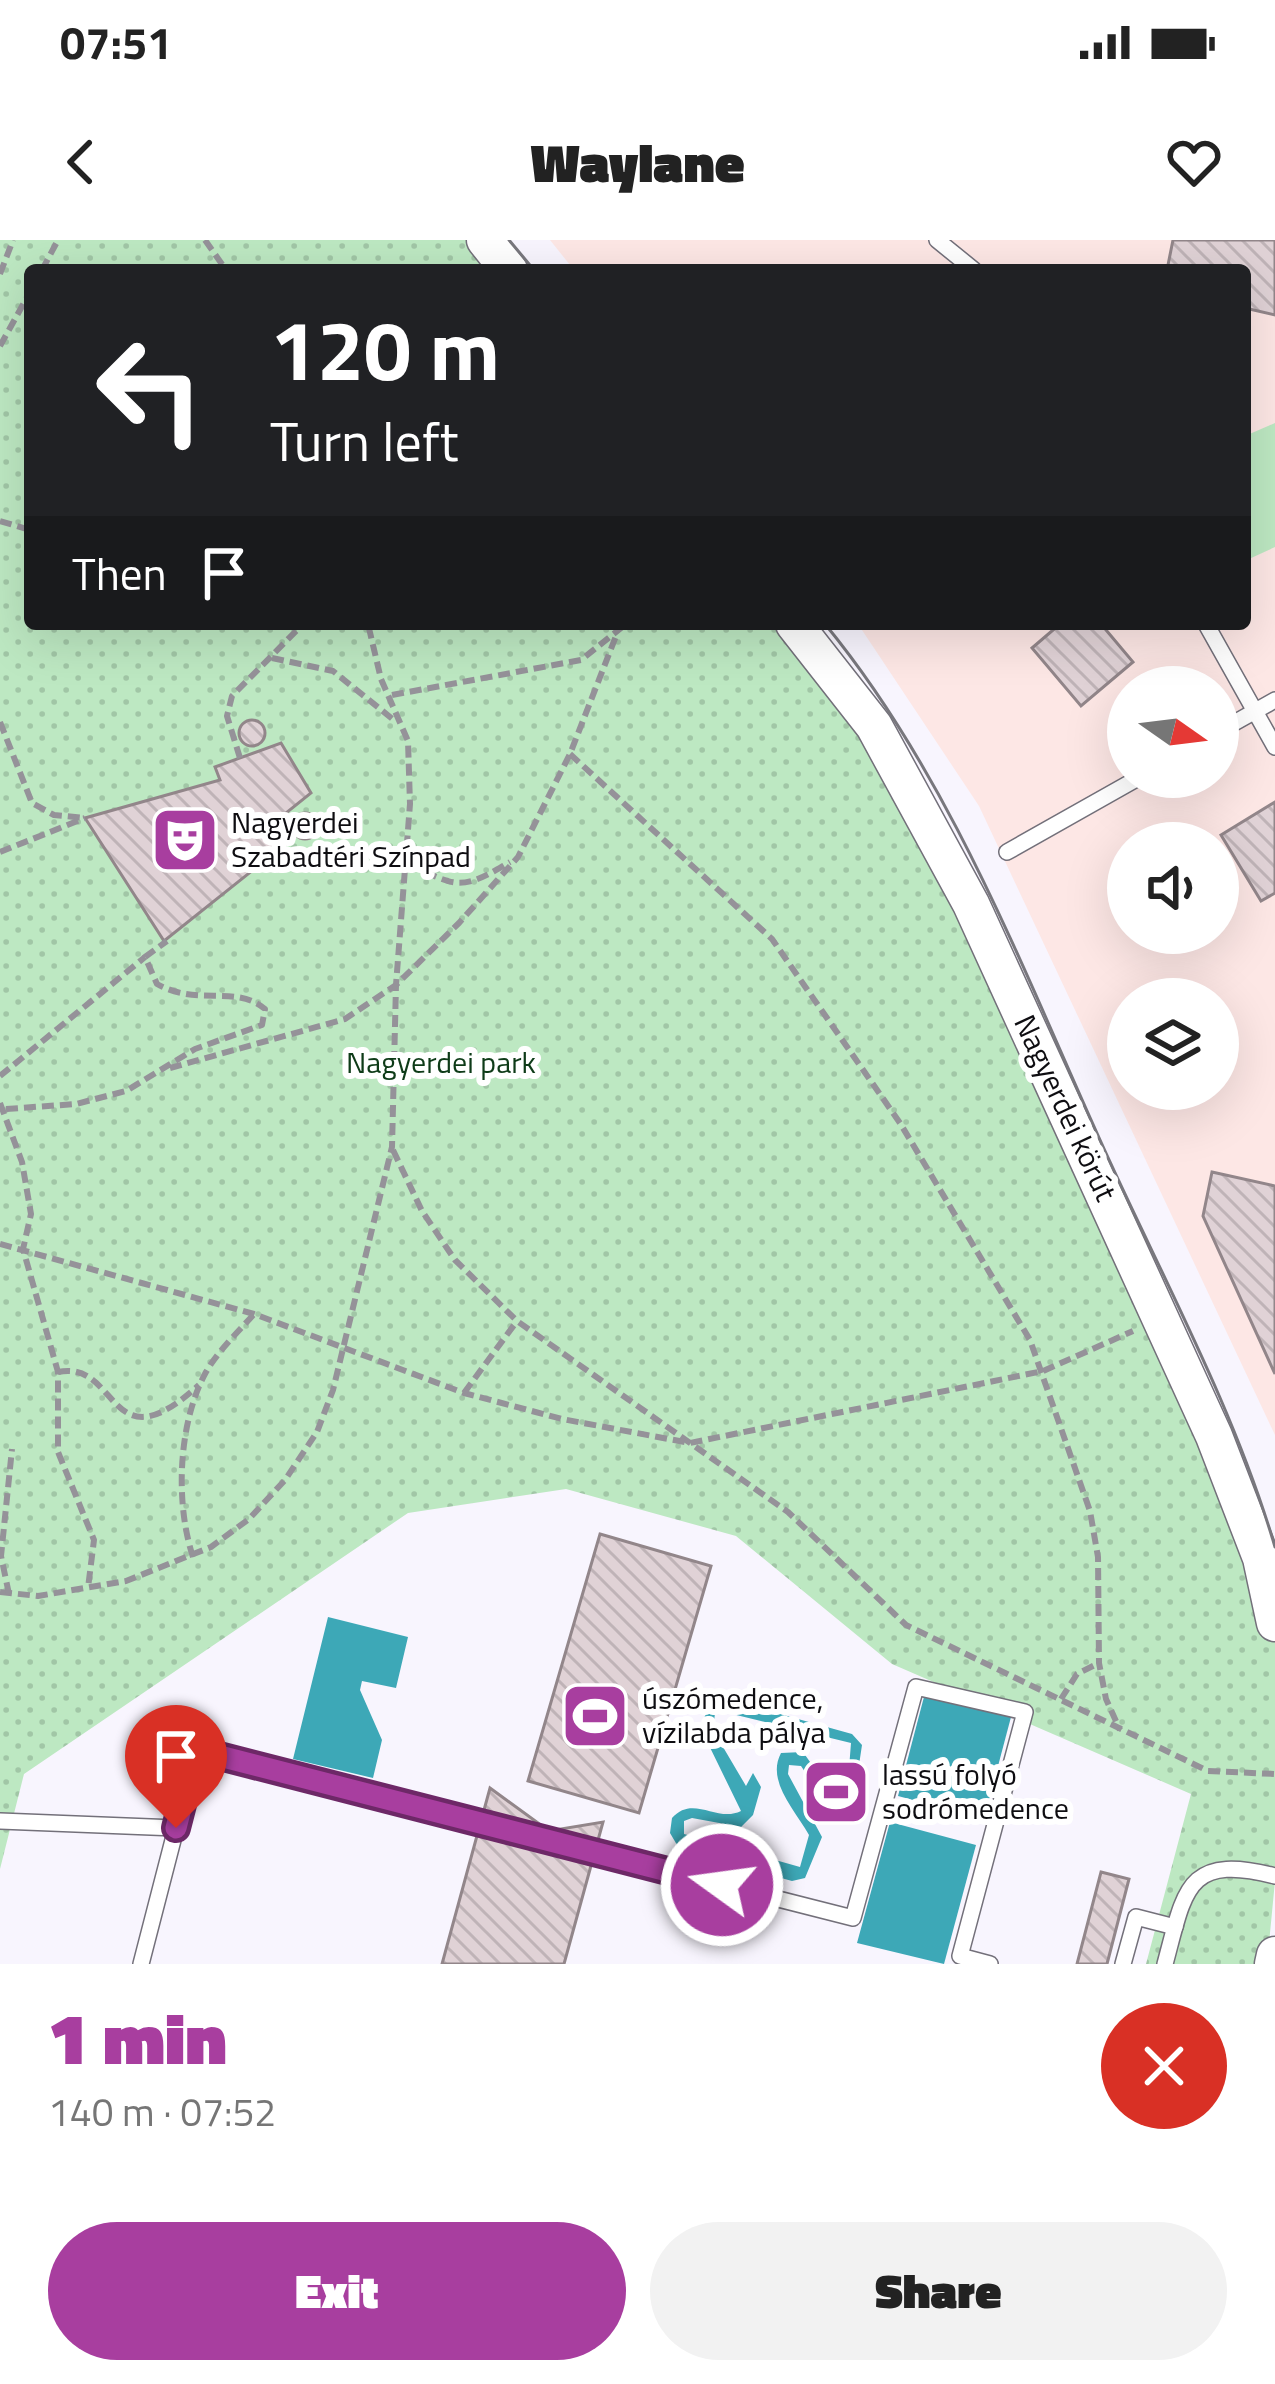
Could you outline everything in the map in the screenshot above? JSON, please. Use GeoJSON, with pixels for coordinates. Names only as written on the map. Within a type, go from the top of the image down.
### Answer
{"type":"FeatureCollection","features":[{"type":"Feature","properties":{"kind":"street"},"geometry":{"type":"LineString","coordinates":[[485,240],[504,264]]}},
{"type":"Feature","properties":{"kind":"street","name":"Nagyerdei körút"},"geometry":{"type":"LineString","coordinates":[[799,630],[874,726],[917,797],[1161,1318],[1261,1558],[1275,1623]]}},
{"type":"Feature","properties":{"kind":"street"},"geometry":{"type":"LineString","coordinates":[[1273,1964],[1275,1954]]}},
{"type":"Feature","properties":{"kind":"lane"},"geometry":{"type":"LineString","coordinates":[[937,240],[967,264]]}},
{"type":"Feature","properties":{"kind":"lane"},"geometry":{"type":"LineString","coordinates":[[1209,630],[1275,747]]}},
{"type":"Feature","properties":{"kind":"lane"},"geometry":{"type":"LineString","coordinates":[[1239,720],[1275,700]]}},
{"type":"Feature","properties":{"kind":"lane"},"geometry":{"type":"LineString","coordinates":[[1007,852],[1107,796]]}},
{"type":"Feature","properties":{"kind":"lane"},"geometry":{"type":"LineString","coordinates":[[141,1964],[196,1750],[853,1918],[916,1687],[1025,1712],[960,1956],[990,1964]]}},
{"type":"Feature","properties":{"kind":"lane"},"geometry":{"type":"LineString","coordinates":[[0,1821],[176,1828]]}},
{"type":"Feature","properties":{"kind":"lane"},"geometry":{"type":"LineString","coordinates":[[1166,1964],[1183,1894],[1195,1878],[1218,1868],[1275,1876]]}},
{"type":"Feature","properties":{"kind":"lane"},"geometry":{"type":"LineString","coordinates":[[1123,1964],[1136,1917],[1175,1927]]}},
{"type":"Feature","properties":{"kind":"path"},"geometry":{"type":"LineString","coordinates":[[0,274],[14,240]]}},
{"type":"Feature","properties":{"kind":"path"},"geometry":{"type":"LineString","coordinates":[[0,346],[24,303]]}},
{"type":"Feature","properties":{"kind":"path"},"geometry":{"type":"LineString","coordinates":[[240,758],[227,716],[232,696],[297,630]]}},
{"type":"Feature","properties":{"kind":"path"},"geometry":{"type":"LineString","coordinates":[[0,1592],[9,1597],[88,1588],[193,1557],[249,1519],[285,1480],[316,1432],[344,1348],[392,1147],[408,740],[381,679],[369,630]]}},
{"type":"Feature","properties":{"kind":"path"},"geometry":{"type":"LineString","coordinates":[[392,695],[581,660],[621,630]]}},
{"type":"Feature","properties":{"kind":"path"},"geometry":{"type":"LineString","coordinates":[[170,1068],[345,1019],[396,985],[518,857],[570,754],[616,636]]}},
{"type":"Feature","properties":{"kind":"path"},"geometry":{"type":"LineString","coordinates":[[271,658],[333,671],[398,723]]}},
{"type":"Feature","properties":{"kind":"path"},"geometry":{"type":"LineString","coordinates":[[0,722],[32,803],[54,815],[85,818],[0,852]]}},
{"type":"Feature","properties":{"kind":"path"},"geometry":{"type":"LineString","coordinates":[[570,754],[772,939],[900,1123],[1030,1340],[1094,1534],[1100,1663],[1120,1730]]}},
{"type":"Feature","properties":{"kind":"path"},"geometry":{"type":"LineString","coordinates":[[343,868],[364,855],[406,856],[449,882],[478,880],[518,857]]}},
{"type":"Feature","properties":{"kind":"path"},"geometry":{"type":"LineString","coordinates":[[0,1076],[167,941]]}},
{"type":"Feature","properties":{"kind":"path"},"geometry":{"type":"LineString","coordinates":[[88,1588],[94,1540],[58,1452],[58,1372],[23,1249],[31,1214],[22,1162],[2,1106],[76,1104],[127,1090],[196,1049],[255,1031],[265,1020],[265,1009],[232,995],[200,1000],[176,995],[157,984],[145,957]]}},
{"type":"Feature","properties":{"kind":"path"},"geometry":{"type":"LineString","coordinates":[[392,1147],[422,1211],[455,1260],[517,1321],[788,1512],[906,1624],[1208,1771],[1275,1774]]}},
{"type":"Feature","properties":{"kind":"path"},"geometry":{"type":"LineString","coordinates":[[0,1244],[254,1314],[464,1393],[562,1419],[690,1443],[1043,1371],[1161,1318]]}},
{"type":"Feature","properties":{"kind":"path"},"geometry":{"type":"LineString","coordinates":[[58,1372],[76,1368],[91,1375],[110,1401],[130,1415],[154,1416],[174,1408],[202,1383],[254,1314]]}},
{"type":"Feature","properties":{"kind":"path"},"geometry":{"type":"LineString","coordinates":[[464,1393],[517,1321]]}},
{"type":"Feature","properties":{"kind":"path"},"geometry":{"type":"LineString","coordinates":[[193,1557],[184,1531],[183,1493],[192,1404],[202,1383]]}},
{"type":"Feature","properties":{"kind":"path"},"geometry":{"type":"LineString","coordinates":[[9,1597],[1,1556],[12,1449]]}},
{"type":"Feature","properties":{"kind":"path"},"geometry":{"type":"LineString","coordinates":[[1061,1699],[1076,1674],[1100,1663]]}},
{"type":"Feature","properties":{"kind":"shaded area"},"geometry":{"type":"Polygon","coordinates":[[[550,240],[1275,240],[1275,1435],[1122,1110],[1239,1110],[1239,978],[1107,978],[1107,1078],[979,806],[862,630],[1251,630],[1251,264],[569,264],[550,240]]]}},
{"type":"Feature","properties":{"kind":"green space","name":"Nagyerdei park"},"geometry":{"type":"Polygon","coordinates":[[[0,240],[485,240],[504,264],[24,264],[24,630],[798,630],[971,904],[1275,1623],[1275,1881],[1267,1964],[1146,1964],[1191,1794],[892,1664],[736,1536],[566,1489],[408,1513],[24,1774],[0,1869],[0,240]]]}},
{"type":"Feature","properties":{"kind":"green space"},"geometry":{"type":"Polygon","coordinates":[[[1275,423],[1275,547],[1251,558],[1251,433],[1275,423]]]}},
{"type":"Feature","properties":{"kind":"water"},"geometry":{"type":"Polygon","coordinates":[[[328,1617],[408,1637],[396,1688],[362,1681],[360,1690],[382,1740],[373,1778],[293,1759],[328,1617]]]}},
{"type":"Feature","properties":{"kind":"water"},"geometry":{"type":"Polygon","coordinates":[[[925,1693],[1011,1717],[984,1819],[898,1796],[925,1693]]]}},
{"type":"Feature","properties":{"kind":"water","name":"lassú folyó sodrómedence"},"geometry":{"type":"Polygon","coordinates":[[[726,1699],[852,1734],[862,1745],[856,1785],[842,1800],[820,1794],[801,1766],[789,1765],[788,1774],[822,1837],[805,1878],[792,1881],[680,1850],[670,1833],[672,1818],[688,1808],[723,1814],[741,1811],[700,1727],[711,1703],[726,1699]],[[715,1713],[713,1730],[746,1786],[753,1773],[761,1787],[753,1815],[741,1827],[692,1818],[684,1821],[684,1834],[800,1867],[809,1835],[780,1785],[777,1764],[781,1753],[803,1752],[827,1786],[839,1790],[848,1781],[851,1743],[715,1713]]]}},
{"type":"Feature","properties":{"kind":"water"},"geometry":{"type":"Polygon","coordinates":[[[890,1822],[976,1845],[944,1964],[857,1943],[890,1822]]]}},
{"type":"Feature","properties":{"kind":"building"},"geometry":{"type":"Polygon","coordinates":[[[1173,240],[1275,240],[1275,315],[1251,309],[1251,264],[1168,264],[1173,240]]]}},
{"type":"Feature","properties":{"kind":"building"},"geometry":{"type":"Polygon","coordinates":[[[1053,630],[1106,630],[1133,662],[1107,666],[1107,684],[1081,706],[1032,648],[1053,630]]]}},
{"type":"Feature","properties":{"kind":"building"},"geometry":{"type":"Polygon","coordinates":[[[252,720],[265,733],[252,746],[239,733],[252,720]]]}},
{"type":"Feature","properties":{"kind":"building","name":"Nagyerdei Szabadtéri Színpad"},"geometry":{"type":"Polygon","coordinates":[[[281,743],[311,793],[266,829],[278,850],[164,941],[85,818],[220,780],[215,767],[281,743]]]}},
{"type":"Feature","properties":{"kind":"building"},"geometry":{"type":"Polygon","coordinates":[[[1275,802],[1275,893],[1261,901],[1239,865],[1239,824],[1275,802]]]}},
{"type":"Feature","properties":{"kind":"building"},"geometry":{"type":"Polygon","coordinates":[[[305,813],[318,826],[305,839],[292,826],[305,813]]]}},
{"type":"Feature","properties":{"kind":"building"},"geometry":{"type":"Polygon","coordinates":[[[1212,1172],[1275,1186],[1275,1374],[1203,1216],[1212,1172]]]}},
{"type":"Feature","properties":{"kind":"building"},"geometry":{"type":"Polygon","coordinates":[[[600,1534],[711,1566],[639,1813],[528,1781],[600,1534]]]}},
{"type":"Feature","properties":{"kind":"building"},"geometry":{"type":"Polygon","coordinates":[[[490,1788],[549,1831],[603,1822],[564,1964],[442,1964],[490,1788]]]}},
{"type":"Feature","properties":{"kind":"building"},"geometry":{"type":"Polygon","coordinates":[[[1101,1872],[1129,1879],[1107,1964],[1077,1964],[1101,1872]]]}},
{"type":"Feature","properties":{"kind":"tram line"},"geometry":{"type":"LineString","coordinates":[[509,240],[529,264]]}},
{"type":"Feature","properties":{"kind":"tram line"},"geometry":{"type":"LineString","coordinates":[[830,630],[912,749],[984,883],[1221,1400],[1275,1547]]}},
{"type":"Feature","properties":{"kind":"place","name":"Nagyerdei Szabadtéri Színpad"},"geometry":{"type":"Point","coordinates":[185,840]}},
{"type":"Feature","properties":{"kind":"place","name":"úszómedence, vízilabda pálya"},"geometry":{"type":"Point","coordinates":[595,1716]}},
{"type":"Feature","properties":{"kind":"place","name":"lassú folyó sodrómedence"},"geometry":{"type":"Point","coordinates":[836,1792]}},
{"type":"Feature","properties":{"kind":"route"},"geometry":{"type":"LineString","coordinates":[[176,1828],[196,1750],[722,1885]]}}]}
